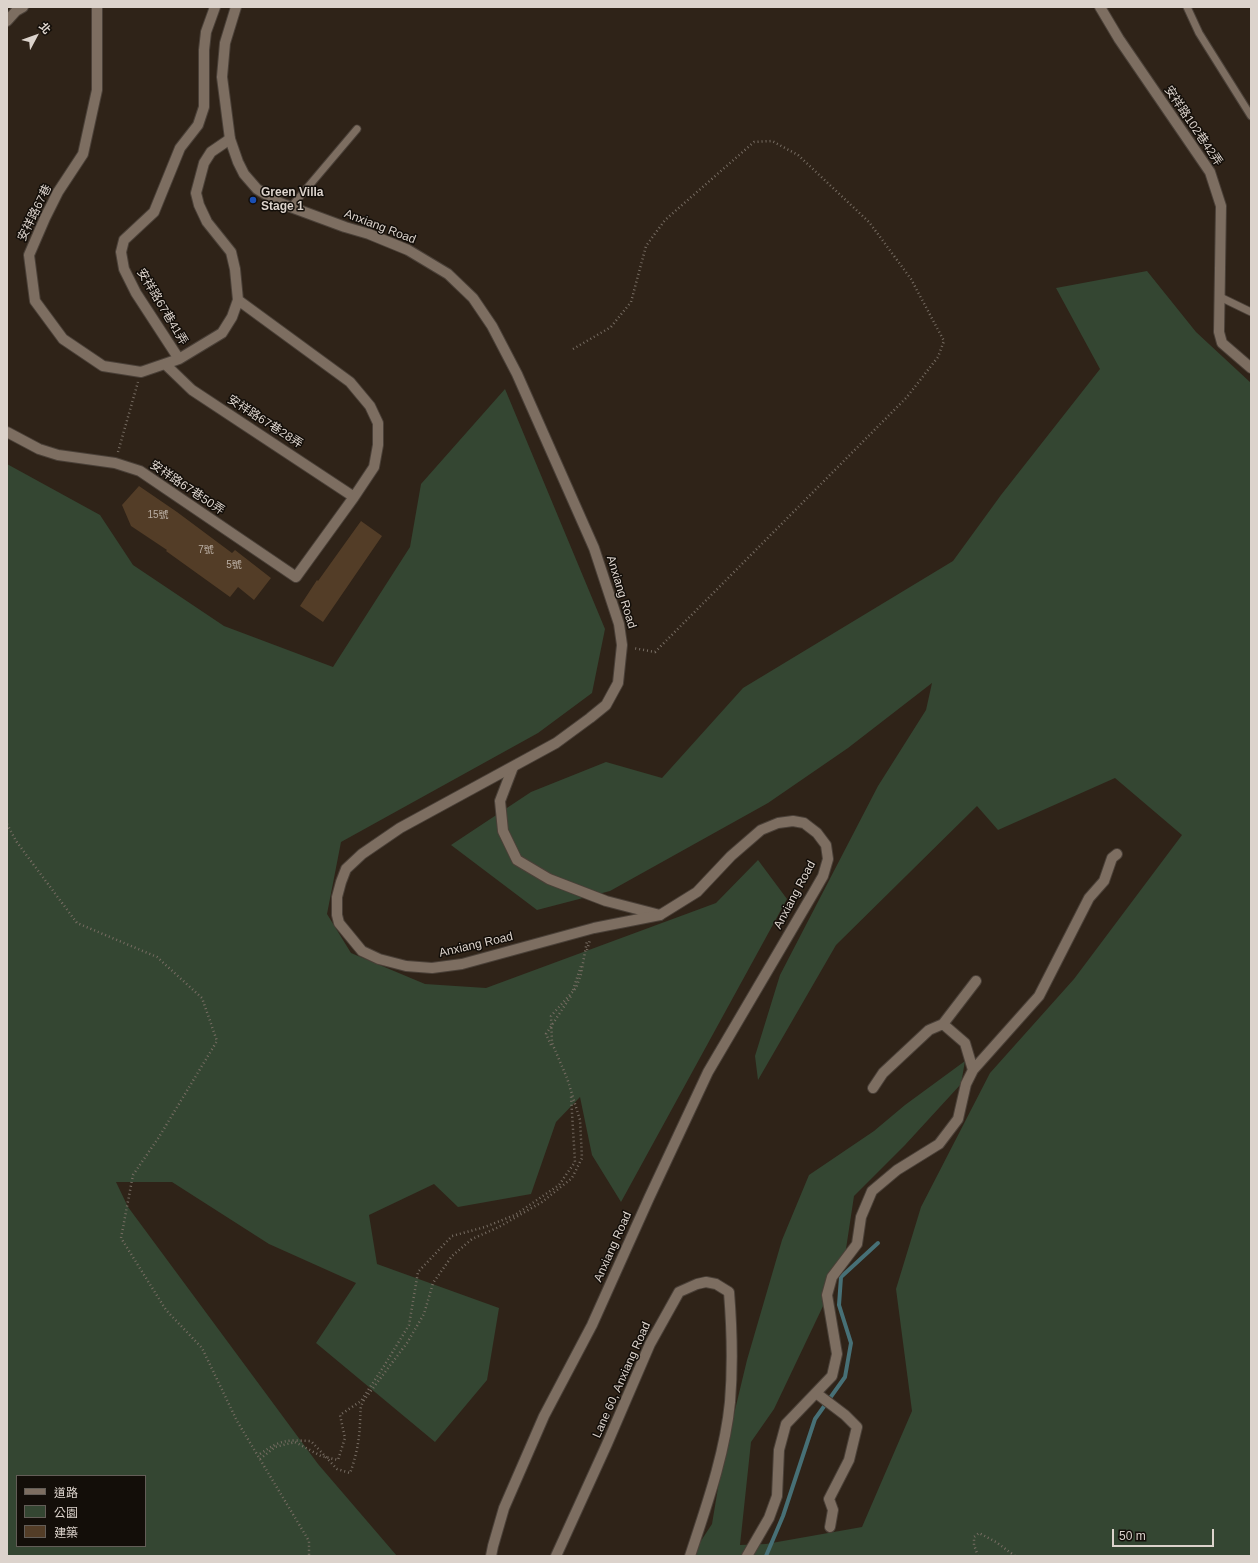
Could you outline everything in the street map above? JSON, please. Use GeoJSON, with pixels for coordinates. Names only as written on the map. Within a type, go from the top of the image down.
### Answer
{"type":"FeatureCollection","features":[{"type":"Feature","properties":{"kind":"street"},"geometry":{"type":"LineString","coordinates":[[7,21],[16,10],[23,7]]}},
{"type":"Feature","properties":{"kind":"street","name":"安祥路67巷"},"geometry":{"type":"LineString","coordinates":[[97,7],[97,90],[83,154],[58,192],[29,255],[35,301],[63,339],[103,366],[141,372],[179,359],[222,333],[232,317],[238,300],[235,269],[231,252],[207,222],[199,205],[196,193],[204,163],[211,152],[230,139]]}},
{"type":"Feature","properties":{"kind":"street","name":"安祥路67巷41弄"},"geometry":{"type":"LineString","coordinates":[[179,359],[136,293],[124,269],[121,252],[124,240],[154,212],[180,148],[198,125],[204,107],[204,50],[206,32],[215,7]]}},
{"type":"Feature","properties":{"kind":"street","name":"Anxiang Road"},"geometry":{"type":"LineString","coordinates":[[236,7],[225,43],[222,77],[230,139],[244,174],[257,189],[280,203],[369,234],[408,250],[448,274],[473,298],[492,326],[516,374],[594,548],[619,624],[622,646],[618,683],[606,705],[556,743],[400,828],[362,854],[346,869],[337,897],[337,915],[339,923],[362,951],[379,959],[406,966],[432,968],[462,964],[660,915],[697,892],[731,856],[761,830],[792,821],[804,823],[817,833],[826,845],[828,859],[823,876],[708,1072],[592,1325],[544,1416],[504,1508],[492,1546],[491,1556]]}},
{"type":"Feature","properties":{"kind":"street","name":"安祥路102巷42弄"},"geometry":{"type":"LineString","coordinates":[[1100,7],[1119,39],[1210,172],[1221,206],[1219,332],[1222,343],[1251,368]]}},
{"type":"Feature","properties":{"kind":"street"},"geometry":{"type":"LineString","coordinates":[[238,300],[350,382],[370,406],[378,423],[378,445],[374,467],[354,497]]}},
{"type":"Feature","properties":{"kind":"street","name":"安祥路67巷28弄"},"geometry":{"type":"LineString","coordinates":[[165,364],[192,390],[354,497]]}},
{"type":"Feature","properties":{"kind":"street","name":"安祥路67巷50弄"},"geometry":{"type":"LineString","coordinates":[[7,432],[39,449],[58,455],[115,463],[140,471],[296,577],[354,497]]}},
{"type":"Feature","properties":{"kind":"street"},"geometry":{"type":"LineString","coordinates":[[513,767],[500,801],[503,831],[517,860],[549,879],[606,901],[660,915]]}},
{"type":"Feature","properties":{"kind":"street"},"geometry":{"type":"LineString","coordinates":[[747,1556],[769,1518],[777,1496],[779,1450],[786,1424],[832,1376],[837,1354],[827,1295],[828,1289],[832,1278],[857,1244],[861,1217],[872,1190],[897,1170],[939,1144],[958,1119],[966,1084],[973,1070],[1039,996],[1089,898],[1104,881],[1112,858],[1117,854]]}},
{"type":"Feature","properties":{"kind":"street"},"geometry":{"type":"LineString","coordinates":[[873,1088],[883,1073],[929,1030],[944,1024],[976,981]]}},
{"type":"Feature","properties":{"kind":"street"},"geometry":{"type":"LineString","coordinates":[[944,1024],[965,1043],[973,1070]]}},
{"type":"Feature","properties":{"kind":"street","name":"Lane 60, Anxiang Road"},"geometry":{"type":"LineString","coordinates":[[556,1556],[607,1444],[650,1344],[679,1292],[697,1284],[706,1282],[716,1284],[729,1292],[732,1338],[732,1371],[730,1404],[723,1440],[710,1492],[690,1556]]}},
{"type":"Feature","properties":{"kind":"street"},"geometry":{"type":"LineString","coordinates":[[816,1393],[845,1415],[857,1427],[849,1460],[829,1498],[833,1510],[830,1527]]}},
{"type":"Feature","properties":{"kind":"lane"},"geometry":{"type":"LineString","coordinates":[[1187,7],[1199,33],[1251,116]]}},
{"type":"Feature","properties":{"kind":"lane"},"geometry":{"type":"LineString","coordinates":[[291,207],[358,129]]}},
{"type":"Feature","properties":{"kind":"lane"},"geometry":{"type":"LineString","coordinates":[[1220,297],[1251,312]]}},
{"type":"Feature","properties":{"kind":"path"},"geometry":{"type":"LineString","coordinates":[[573,349],[611,327],[631,302],[646,246],[666,220],[754,142],[772,141],[798,155],[869,222],[911,279],[944,341],[938,357],[907,397],[655,652],[622,646]]}},
{"type":"Feature","properties":{"kind":"path"},"geometry":{"type":"LineString","coordinates":[[115,463],[141,372]]}},
{"type":"Feature","properties":{"kind":"path"},"geometry":{"type":"LineString","coordinates":[[7,824],[16,841],[77,923],[158,957],[202,998],[217,1041],[159,1137],[133,1175],[121,1238],[166,1310],[202,1348],[237,1421],[310,1541],[309,1556]]}},
{"type":"Feature","properties":{"kind":"path"},"geometry":{"type":"LineString","coordinates":[[260,1454],[273,1445],[285,1440],[311,1441],[337,1470],[350,1473],[355,1461],[360,1421],[359,1410],[364,1400],[407,1343],[424,1314],[433,1283],[452,1256],[472,1239],[516,1218],[542,1202],[572,1178],[582,1158],[580,1120],[567,1078],[552,1043],[551,1016],[576,988],[582,974],[591,931]]}},
{"type":"Feature","properties":{"kind":"path"},"geometry":{"type":"LineString","coordinates":[[260,1459],[275,1447],[295,1442],[321,1456],[338,1460],[345,1438],[340,1416],[361,1401],[409,1325],[418,1272],[452,1236],[485,1227],[515,1215],[559,1185],[575,1162],[571,1086],[546,1034],[572,994],[591,931]]}},
{"type":"Feature","properties":{"kind":"path"},"geometry":{"type":"LineString","coordinates":[[978,1556],[974,1545],[974,1537],[979,1533],[996,1542],[1015,1556]]}},
{"type":"Feature","properties":{"kind":"green space"},"geometry":{"type":"Polygon","coordinates":[[[1147,271],[1196,332],[1251,383],[1251,1556],[691,1556],[712,1524],[722,1464],[747,1360],[782,1240],[809,1175],[874,1131],[905,1105],[965,1061],[961,1084],[905,1145],[854,1196],[844,1262],[774,1409],[751,1442],[740,1545],[766,1544],[862,1527],[912,1411],[896,1289],[921,1207],[990,1073],[1074,979],[1182,835],[1115,778],[998,830],[977,806],[836,945],[758,1080],[755,1056],[780,975],[878,786],[926,710],[932,683],[848,748],[768,803],[610,891],[537,910],[451,845],[531,792],[606,762],[662,778],[743,688],[953,561],[1001,495],[1100,369],[1056,288],[1147,271]]]}},
{"type":"Feature","properties":{"kind":"green space"},"geometry":{"type":"Polygon","coordinates":[[[505,389],[605,629],[592,693],[538,733],[341,842],[327,914],[351,953],[425,984],[486,988],[716,903],[758,860],[787,899],[621,1202],[592,1155],[580,1097],[556,1122],[531,1194],[458,1207],[434,1184],[369,1215],[377,1264],[499,1308],[487,1380],[435,1442],[316,1343],[356,1283],[269,1244],[172,1182],[116,1182],[128,1207],[318,1464],[397,1556],[7,1556],[7,464],[100,515],[133,565],[224,626],[333,667],[410,547],[421,484],[505,389]]]}},
{"type":"Feature","properties":{"kind":"building"},"geometry":{"type":"Polygon","coordinates":[[[139,486],[232,553],[235,550],[271,578],[254,600],[238,587],[230,597],[166,551],[167,550],[131,526],[122,505],[139,486]]]}},
{"type":"Feature","properties":{"kind":"building"},"geometry":{"type":"Polygon","coordinates":[[[361,521],[382,536],[323,622],[300,606],[317,580],[318,581],[361,521]]]}},
{"type":"Feature","properties":{"kind":"waterway"},"geometry":{"type":"LineString","coordinates":[[766,1556],[783,1516],[815,1419],[845,1377],[851,1343],[839,1305],[841,1277],[878,1243]]}},
{"type":"Feature","properties":{"kind":"place","name":"Green Villa Stage 1"},"geometry":{"type":"Point","coordinates":[253,200]}}]}
